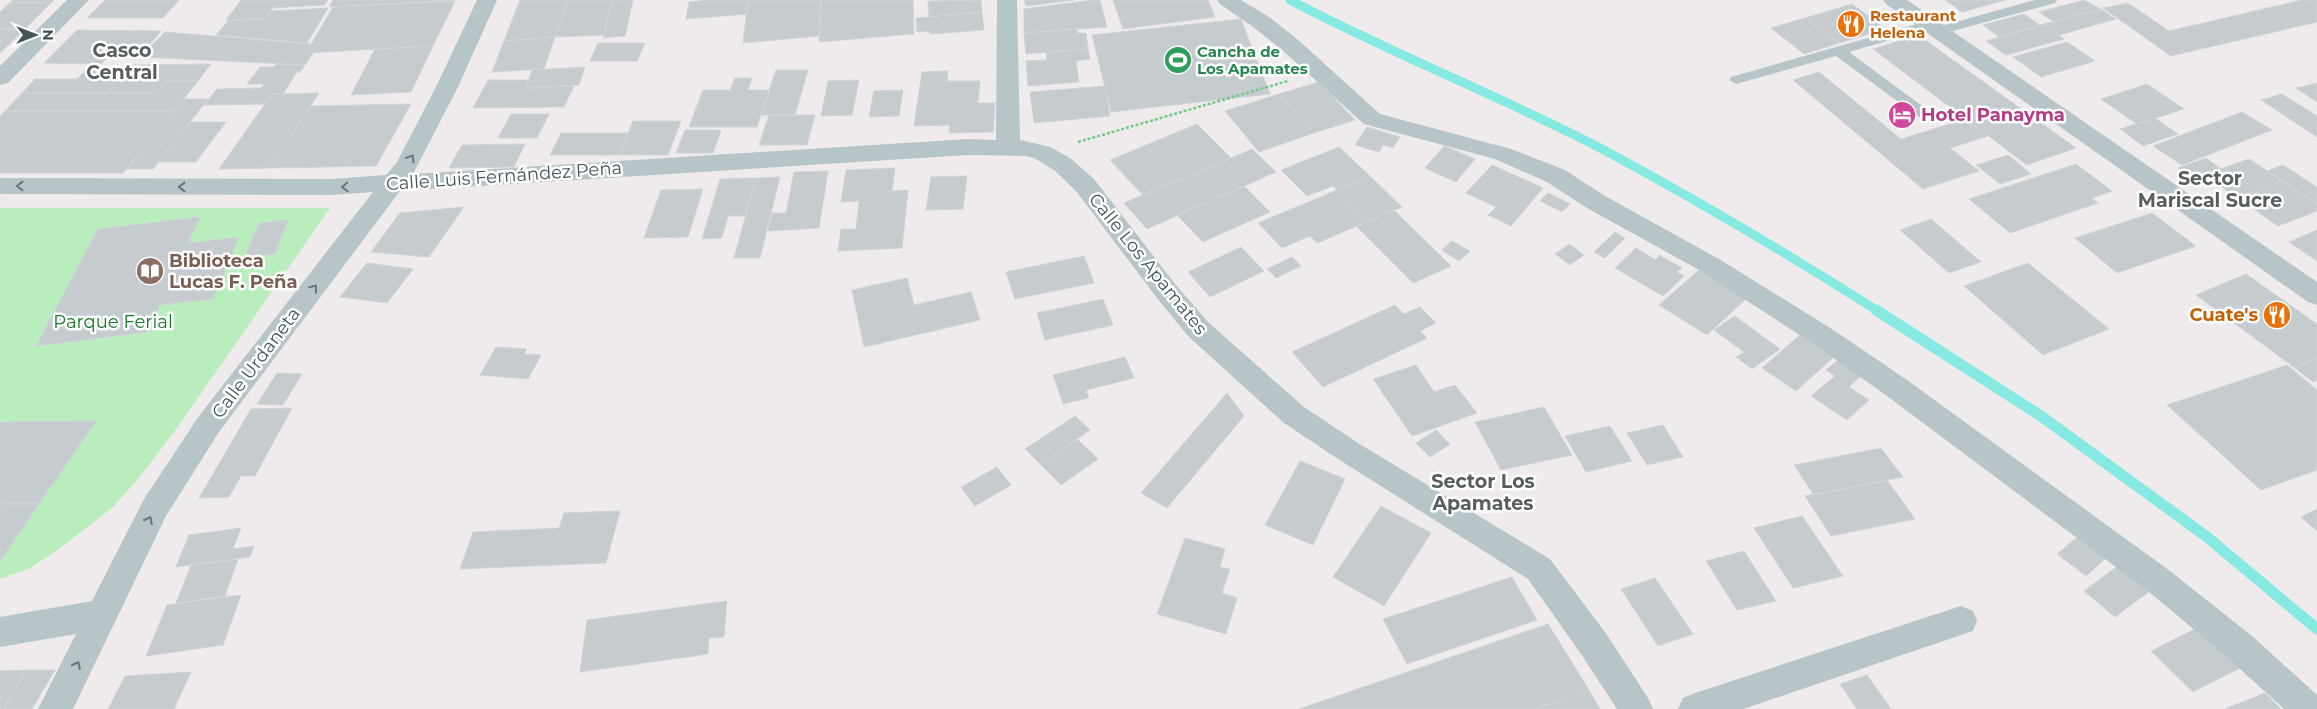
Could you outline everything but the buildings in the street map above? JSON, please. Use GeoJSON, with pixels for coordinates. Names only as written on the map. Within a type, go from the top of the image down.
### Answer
{"type":"FeatureCollection","features":[{"type":"Feature","properties":{"kind":"street"},"geometry":{"type":"LineString","coordinates":[[0,78],[79,0]]}},
{"type":"Feature","properties":{"kind":"street","name":"Calle Urdaneta"},"geometry":{"type":"LineString","coordinates":[[55,709],[155,508],[209,424],[393,184],[420,142],[487,0]]}},
{"type":"Feature","properties":{"kind":"street"},"geometry":{"type":"LineString","coordinates":[[1006,0],[1008,147]]}},
{"type":"Feature","properties":{"kind":"street"},"geometry":{"type":"LineString","coordinates":[[1227,0],[1261,22],[1288,44],[1372,119],[1503,154],[1556,176],[1596,202],[1710,265],[1824,338],[1897,388],[2159,581],[2240,647],[2308,709]]}},
{"type":"Feature","properties":{"kind":"street"},"geometry":{"type":"LineString","coordinates":[[1893,0],[2317,295]]}},
{"type":"Feature","properties":{"kind":"street","name":"Calle Luis Fernández Peña"},"geometry":{"type":"LineString","coordinates":[[0,186],[331,187],[740,163],[924,150],[1008,147]]}},
{"type":"Feature","properties":{"kind":"street","name":"Calle Los Apamates"},"geometry":{"type":"LineString","coordinates":[[1008,147],[1026,148],[1042,152],[1062,164],[1085,185],[1166,291],[1198,329],[1294,415],[1348,451],[1538,569],[1593,643],[1636,709]]}},
{"type":"Feature","properties":{"kind":"street"},"geometry":{"type":"LineString","coordinates":[[0,632],[102,614]]}},
{"type":"Feature","properties":{"kind":"street"},"geometry":{"type":"LineString","coordinates":[[1695,709],[1961,621]]}},
{"type":"Feature","properties":{"kind":"lane"},"geometry":{"type":"LineString","coordinates":[[1736,80],[1838,51],[2050,0]]}},
{"type":"Feature","properties":{"kind":"lane"},"geometry":{"type":"LineString","coordinates":[[1838,51],[1924,114]]}},
{"type":"Feature","properties":{"kind":"path"},"geometry":{"type":"LineString","coordinates":[[1042,152],[1318,72]]}},
{"type":"Feature","properties":{"kind":"green space","name":"Parque Ferial"},"geometry":{"type":"Polygon","coordinates":[[[0,208],[330,208],[177,428],[139,478],[113,507],[59,549],[30,568],[0,579],[0,208]]]}},
{"type":"Feature","properties":{"kind":"waterway"},"geometry":{"type":"LineString","coordinates":[[1290,0],[1368,39],[1526,111],[1604,150],[1742,228],[1878,311]]}},
{"type":"Feature","properties":{"kind":"waterway"},"geometry":{"type":"LineString","coordinates":[[1876,310],[2041,416],[2207,537],[2317,629]]}},
{"type":"Feature","properties":{"kind":"place","name":"Restaurant Helena"},"geometry":{"type":"Point","coordinates":[1851,24]}},
{"type":"Feature","properties":{"kind":"place","name":"Cancha de Los Apamates"},"geometry":{"type":"Point","coordinates":[1178,60]}},
{"type":"Feature","properties":{"kind":"place","name":"Hotel Panayma"},"geometry":{"type":"Point","coordinates":[1902,115]}},
{"type":"Feature","properties":{"kind":"place","name":"Biblioteca Lucas F. Peña"},"geometry":{"type":"Point","coordinates":[150,271]}},
{"type":"Feature","properties":{"kind":"place","name":"Cuate's"},"geometry":{"type":"Point","coordinates":[2277,315]}},
{"type":"Feature","properties":{"kind":"district","name":"Casco Central"},"geometry":{"type":"Point","coordinates":[122,61]}},
{"type":"Feature","properties":{"kind":"district","name":"Sector Mariscal Sucre"},"geometry":{"type":"Point","coordinates":[2210,189]}},
{"type":"Feature","properties":{"kind":"district","name":"Sector Los Apamates"},"geometry":{"type":"Point","coordinates":[1483,492]}}]}
